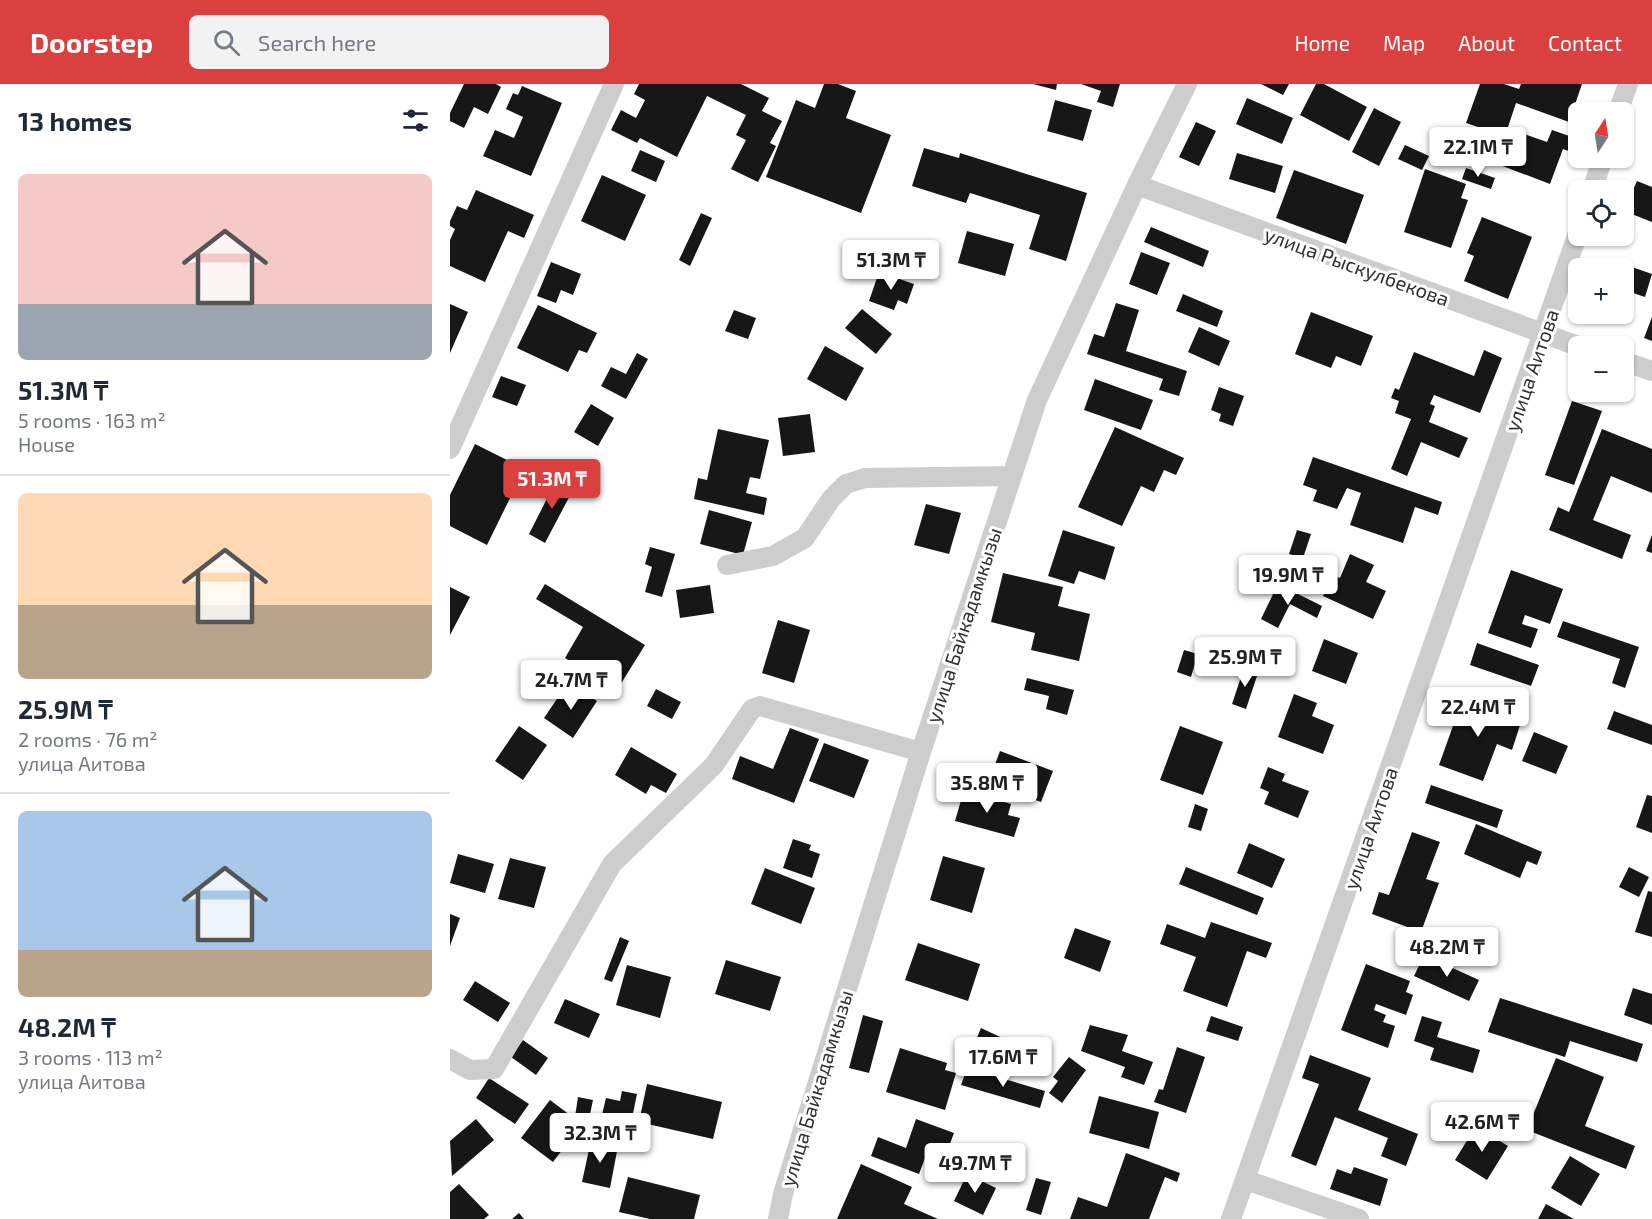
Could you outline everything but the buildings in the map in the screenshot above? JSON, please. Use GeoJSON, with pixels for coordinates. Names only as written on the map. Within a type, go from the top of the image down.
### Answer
{"type":"FeatureCollection","features":[{"type":"Feature","properties":{"kind":"street"},"geometry":{"type":"LineString","coordinates":[[450,449],[614,84]]}},
{"type":"Feature","properties":{"kind":"street","name":"улица Байкадамкызы"},"geometry":{"type":"LineString","coordinates":[[778,1219],[783,1194],[921,752],[1036,400],[1187,84]]}},
{"type":"Feature","properties":{"kind":"street"},"geometry":{"type":"LineString","coordinates":[[1622,102],[1628,84]]}},
{"type":"Feature","properties":{"kind":"street","name":"улица Рыскулбекова"},"geometry":{"type":"LineString","coordinates":[[1137,185],[1568,343]]}},
{"type":"Feature","properties":{"kind":"street","name":"улица Аитова"},"geometry":{"type":"LineString","coordinates":[[1231,1219],[1574,246]]}},
{"type":"Feature","properties":{"kind":"street"},"geometry":{"type":"LineString","coordinates":[[1634,365],[1652,371]]}},
{"type":"Feature","properties":{"kind":"street"},"geometry":{"type":"LineString","coordinates":[[727,565],[773,556],[805,538],[831,499],[846,484],[865,478],[1012,476]]}},
{"type":"Feature","properties":{"kind":"street"},"geometry":{"type":"LineString","coordinates":[[450,1059],[470,1070],[494,1069],[612,864],[714,765],[752,709],[760,706],[921,752]]}},
{"type":"Feature","properties":{"kind":"street"},"geometry":{"type":"LineString","coordinates":[[1246,1180],[1359,1219]]}}]}
